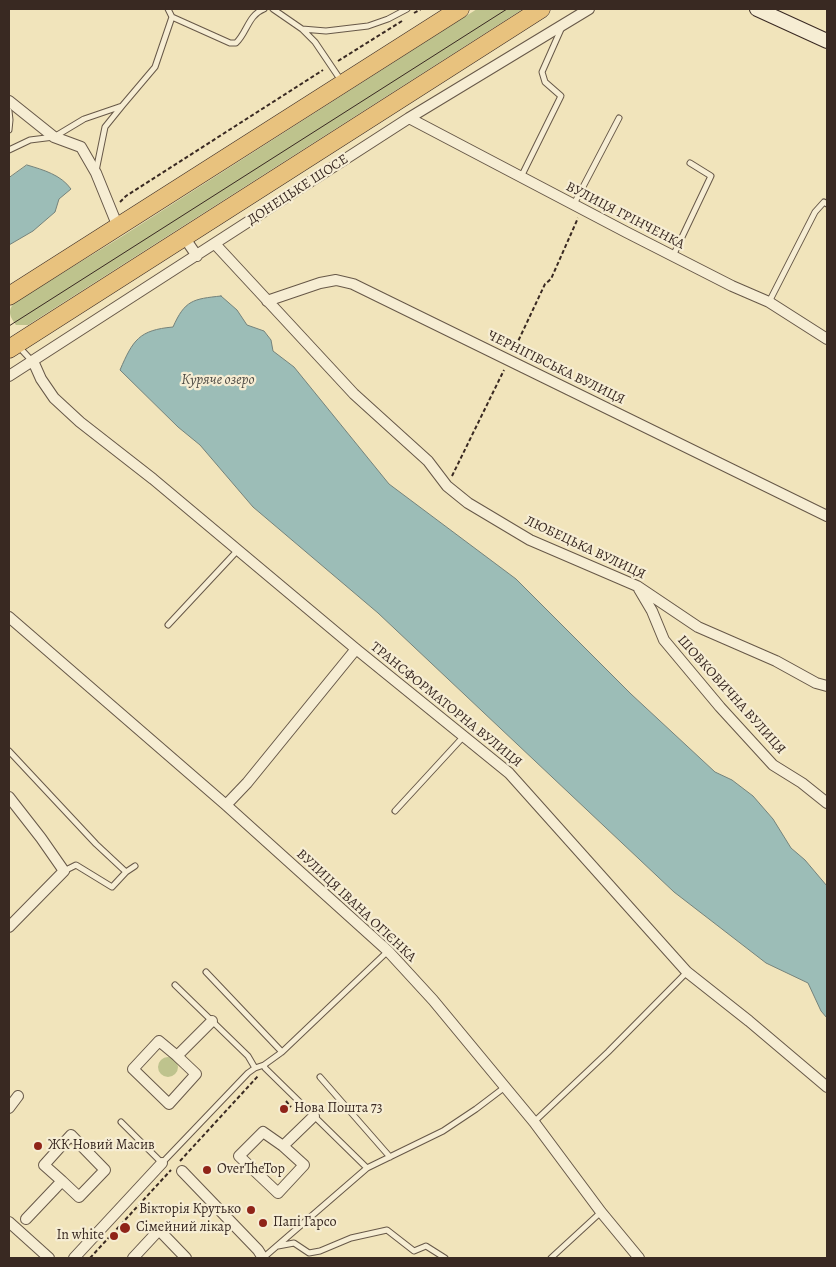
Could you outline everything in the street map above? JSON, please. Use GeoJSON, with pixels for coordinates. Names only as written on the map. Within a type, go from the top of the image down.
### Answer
{"type":"FeatureCollection","features":[{"type":"Feature","properties":{"kind":"highway"},"geometry":{"type":"LineString","coordinates":[[9,296],[460,9]]}},
{"type":"Feature","properties":{"kind":"highway","name":"ДОНЕЦЬКЕ ШОСЕ"},"geometry":{"type":"LineString","coordinates":[[11,342],[184,237],[541,9]]}},
{"type":"Feature","properties":{"kind":"street","name":"ДОНЕЦЬКЕ ШОСЕ"},"geometry":{"type":"LineString","coordinates":[[9,376],[409,118],[589,9]]}},
{"type":"Feature","properties":{"kind":"street"},"geometry":{"type":"LineString","coordinates":[[757,9],[827,42]]}},
{"type":"Feature","properties":{"kind":"street"},"geometry":{"type":"LineString","coordinates":[[9,101],[54,137],[81,147],[96,172],[118,227]]}},
{"type":"Feature","properties":{"kind":"street","name":"ВУЛИЦЯ ГРІНЧЕНКА"},"geometry":{"type":"LineString","coordinates":[[409,118],[520,178],[672,256],[768,302],[827,339]]}},
{"type":"Feature","properties":{"kind":"street"},"geometry":{"type":"LineString","coordinates":[[184,237],[197,256]]}},
{"type":"Feature","properties":{"kind":"street","name":"ЛЮБЕЦЬКА ВУЛИЦЯ"},"geometry":{"type":"LineString","coordinates":[[215,244],[354,394],[428,461],[447,486],[468,503],[530,540],[637,586],[698,626],[776,661],[816,683],[827,686]]}},
{"type":"Feature","properties":{"kind":"street","name":"ЧЕРНІГІВСЬКА ВУЛИЦЯ"},"geometry":{"type":"LineString","coordinates":[[268,301],[320,283],[336,280],[353,284],[827,516]]}},
{"type":"Feature","properties":{"kind":"street","name":"ТРАНСФОРМАТОРНА ВУЛИЦЯ"},"geometry":{"type":"LineString","coordinates":[[33,361],[41,379],[54,398],[73,416],[153,479],[236,551],[356,650],[509,772],[603,880],[687,972],[827,1087]]}},
{"type":"Feature","properties":{"kind":"street","name":"ШОВКОВИЧНА ВУЛИЦЯ"},"geometry":{"type":"LineString","coordinates":[[637,586],[652,611],[664,640],[720,707],[773,765],[802,783],[827,803]]}},
{"type":"Feature","properties":{"kind":"street","name":"ВУЛИЦЯ ІВАНА ОГІЄНКА"},"geometry":{"type":"LineString","coordinates":[[9,617],[226,805],[388,951],[433,1000],[505,1086],[601,1212],[639,1258]]}},
{"type":"Feature","properties":{"kind":"street"},"geometry":{"type":"LineString","coordinates":[[226,805],[247,783],[356,650]]}},
{"type":"Feature","properties":{"kind":"street"},"geometry":{"type":"LineString","coordinates":[[9,797],[42,838],[64,871],[9,927]]}},
{"type":"Feature","properties":{"kind":"street"},"geometry":{"type":"LineString","coordinates":[[178,1056],[212,1021]]}},
{"type":"Feature","properties":{"kind":"street"},"geometry":{"type":"LineString","coordinates":[[159,1041],[178,1056],[196,1074],[169,1104],[133,1069],[159,1041]]}},
{"type":"Feature","properties":{"kind":"street"},"geometry":{"type":"LineString","coordinates":[[9,1108],[18,1096]]}},
{"type":"Feature","properties":{"kind":"street"},"geometry":{"type":"LineString","coordinates":[[284,1146],[314,1116]]}},
{"type":"Feature","properties":{"kind":"street"},"geometry":{"type":"LineString","coordinates":[[262,1132],[284,1146],[304,1165],[278,1193],[239,1156],[262,1132]]}},
{"type":"Feature","properties":{"kind":"street"},"geometry":{"type":"LineString","coordinates":[[71,1135],[105,1170],[79,1196],[62,1181],[44,1164],[71,1135]]}},
{"type":"Feature","properties":{"kind":"street"},"geometry":{"type":"LineString","coordinates":[[74,1258],[162,1163]]}},
{"type":"Feature","properties":{"kind":"street"},"geometry":{"type":"LineString","coordinates":[[182,1171],[258,1250],[263,1258]]}},
{"type":"Feature","properties":{"kind":"street"},"geometry":{"type":"LineString","coordinates":[[26,1219],[62,1181]]}},
{"type":"Feature","properties":{"kind":"street"},"geometry":{"type":"LineString","coordinates":[[10,1226],[49,1258]]}},
{"type":"Feature","properties":{"kind":"street"},"geometry":{"type":"LineString","coordinates":[[133,1258],[159,1230],[186,1258]]}},
{"type":"Feature","properties":{"kind":"lane"},"geometry":{"type":"LineString","coordinates":[[168,9],[172,17],[230,43],[236,43],[246,25],[258,11],[264,9]]}},
{"type":"Feature","properties":{"kind":"lane"},"geometry":{"type":"LineString","coordinates":[[273,9],[302,29],[315,42],[343,83]]}},
{"type":"Feature","properties":{"kind":"lane"},"geometry":{"type":"LineString","coordinates":[[302,29],[326,31],[368,26],[388,19],[407,9]]}},
{"type":"Feature","properties":{"kind":"lane"},"geometry":{"type":"LineString","coordinates":[[96,172],[106,127],[155,67],[172,17]]}},
{"type":"Feature","properties":{"kind":"lane"},"geometry":{"type":"LineString","coordinates":[[520,178],[561,96],[545,82],[542,72],[563,26]]}},
{"type":"Feature","properties":{"kind":"lane"},"geometry":{"type":"LineString","coordinates":[[9,150],[30,140],[54,137],[84,118],[122,106]]}},
{"type":"Feature","properties":{"kind":"lane"},"geometry":{"type":"LineString","coordinates":[[9,111],[9,130]]}},
{"type":"Feature","properties":{"kind":"lane"},"geometry":{"type":"LineString","coordinates":[[578,207],[620,118]]}},
{"type":"Feature","properties":{"kind":"lane"},"geometry":{"type":"LineString","coordinates":[[672,256],[711,176],[690,164]]}},
{"type":"Feature","properties":{"kind":"lane"},"geometry":{"type":"LineString","coordinates":[[768,302],[815,212],[824,202],[827,204]]}},
{"type":"Feature","properties":{"kind":"lane"},"geometry":{"type":"LineString","coordinates":[[11,342],[33,361]]}},
{"type":"Feature","properties":{"kind":"lane"},"geometry":{"type":"LineString","coordinates":[[168,625],[236,551]]}},
{"type":"Feature","properties":{"kind":"lane"},"geometry":{"type":"LineString","coordinates":[[395,811],[464,736]]}},
{"type":"Feature","properties":{"kind":"lane"},"geometry":{"type":"LineString","coordinates":[[9,751],[96,844],[126,872]]}},
{"type":"Feature","properties":{"kind":"lane"},"geometry":{"type":"LineString","coordinates":[[64,871],[76,865],[112,887],[126,872],[135,866]]}},
{"type":"Feature","properties":{"kind":"lane"},"geometry":{"type":"LineString","coordinates":[[121,1122],[162,1163],[248,1072],[264,1066],[282,1052],[388,951]]}},
{"type":"Feature","properties":{"kind":"lane"},"geometry":{"type":"LineString","coordinates":[[206,972],[282,1052]]}},
{"type":"Feature","properties":{"kind":"lane"},"geometry":{"type":"LineString","coordinates":[[534,1122],[608,1052],[687,972]]}},
{"type":"Feature","properties":{"kind":"lane"},"geometry":{"type":"LineString","coordinates":[[176,985],[248,1056],[255,1068]]}},
{"type":"Feature","properties":{"kind":"lane"},"geometry":{"type":"LineString","coordinates":[[264,1066],[366,1168]]}},
{"type":"Feature","properties":{"kind":"lane"},"geometry":{"type":"LineString","coordinates":[[320,1078],[390,1157]]}},
{"type":"Feature","properties":{"kind":"lane"},"geometry":{"type":"LineString","coordinates":[[263,1258],[366,1168],[443,1131],[476,1109],[505,1086]]}},
{"type":"Feature","properties":{"kind":"lane"},"geometry":{"type":"LineString","coordinates":[[551,1258],[601,1212]]}},
{"type":"Feature","properties":{"kind":"lane"},"geometry":{"type":"LineString","coordinates":[[278,1246],[294,1243],[309,1253],[320,1251],[351,1238],[387,1230],[414,1250],[426,1246],[445,1258]]}},
{"type":"Feature","properties":{"kind":"path"},"geometry":{"type":"LineString","coordinates":[[111,210],[126,196],[420,9]]}},
{"type":"Feature","properties":{"kind":"path"},"geometry":{"type":"LineString","coordinates":[[447,486],[545,284],[550,279],[578,207]]}},
{"type":"Feature","properties":{"kind":"green space"},"geometry":{"type":"Polygon","coordinates":[[[477,9],[523,9],[28,325],[16,325],[10,311],[14,303],[121,237],[477,9]]]}},
{"type":"Feature","properties":{"kind":"green space"},"geometry":{"type":"Polygon","coordinates":[[[164,1057],[172,1057],[178,1063],[178,1071],[172,1077],[164,1077],[158,1071],[158,1063],[164,1057]]]}},
{"type":"Feature","properties":{"kind":"water"},"geometry":{"type":"Polygon","coordinates":[[[27,165],[57,177],[71,189],[59,199],[55,212],[33,231],[9,245],[9,178],[27,165]]]}},
{"type":"Feature","properties":{"kind":"water","name":"Куряче озеро"},"geometry":{"type":"Polygon","coordinates":[[[221,296],[237,310],[247,325],[264,331],[271,340],[273,351],[294,367],[389,484],[516,579],[631,694],[715,772],[732,780],[753,796],[773,819],[791,848],[805,860],[827,886],[827,1018],[821,1011],[808,983],[766,963],[674,892],[378,613],[253,507],[200,445],[178,427],[120,370],[129,351],[139,338],[161,328],[173,327],[182,311],[191,302],[203,298],[221,296]]]}},
{"type":"Feature","properties":{"kind":"tram line"},"geometry":{"type":"LineString","coordinates":[[9,326],[507,9]]}},
{"type":"Feature","properties":{"kind":"place","name":"Нова Пошта 73"},"geometry":{"type":"Point","coordinates":[284,1109]}},
{"type":"Feature","properties":{"kind":"place","name":"ЖК Новий Масив"},"geometry":{"type":"Point","coordinates":[38,1146]}},
{"type":"Feature","properties":{"kind":"place","name":"OverTheTop"},"geometry":{"type":"Point","coordinates":[207,1170]}},
{"type":"Feature","properties":{"kind":"place","name":"Вікторія Крутько"},"geometry":{"type":"Point","coordinates":[251,1210]}},
{"type":"Feature","properties":{"kind":"place","name":"Папі Гарсо"},"geometry":{"type":"Point","coordinates":[263,1223]}},
{"type":"Feature","properties":{"kind":"place","name":"Сімейний лікар"},"geometry":{"type":"Point","coordinates":[125,1228]}},
{"type":"Feature","properties":{"kind":"place","name":"In white"},"geometry":{"type":"Point","coordinates":[114,1236]}}]}
